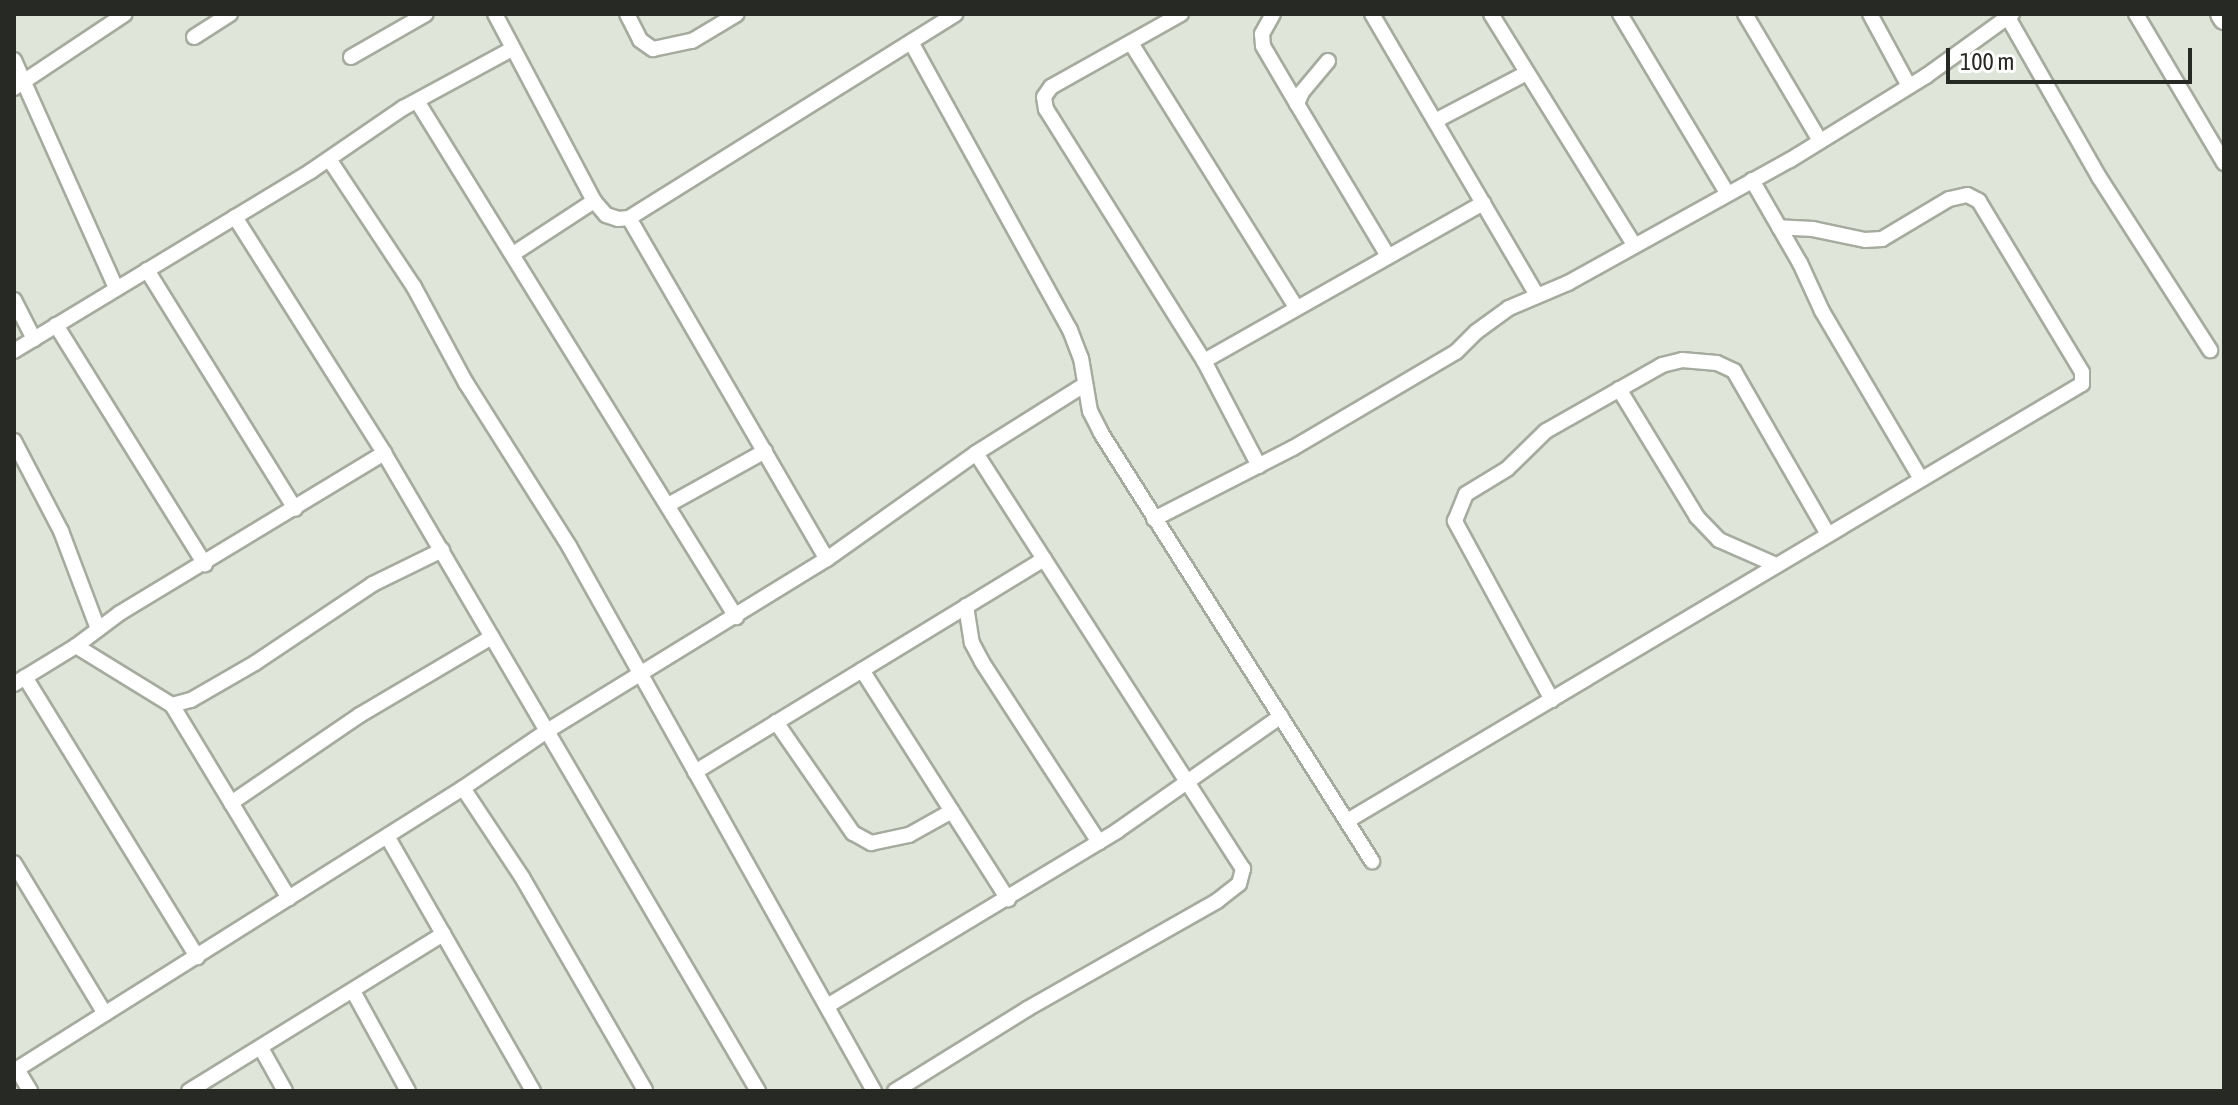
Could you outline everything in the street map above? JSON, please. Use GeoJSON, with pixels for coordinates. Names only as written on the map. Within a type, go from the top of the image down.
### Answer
{"type":"FeatureCollection","features":[{"type":"Feature","properties":{"kind":"street"},"geometry":{"type":"LineString","coordinates":[[19,85],[125,14]]}},
{"type":"Feature","properties":{"kind":"street"},"geometry":{"type":"LineString","coordinates":[[194,37],[229,14]]}},
{"type":"Feature","properties":{"kind":"street"},"geometry":{"type":"LineString","coordinates":[[351,57],[426,14]]}},
{"type":"Feature","properties":{"kind":"street"},"geometry":{"type":"LineString","coordinates":[[495,14],[594,201],[606,215],[629,218],[956,14]]}},
{"type":"Feature","properties":{"kind":"street"},"geometry":{"type":"LineString","coordinates":[[627,14],[640,40],[653,49],[692,41],[737,14]]}},
{"type":"Feature","properties":{"kind":"street"},"geometry":{"type":"LineString","coordinates":[[1181,14],[1051,87],[1044,97],[1046,109],[1204,361],[1259,466]]}},
{"type":"Feature","properties":{"kind":"street"},"geometry":{"type":"LineString","coordinates":[[1273,14],[1262,34],[1263,46],[1388,256]]}},
{"type":"Feature","properties":{"kind":"street"},"geometry":{"type":"LineString","coordinates":[[1372,14],[1537,295]]}},
{"type":"Feature","properties":{"kind":"street"},"geometry":{"type":"LineString","coordinates":[[1491,14],[1634,245]]}},
{"type":"Feature","properties":{"kind":"street"},"geometry":{"type":"LineString","coordinates":[[1620,14],[1727,193]]}},
{"type":"Feature","properties":{"kind":"street"},"geometry":{"type":"LineString","coordinates":[[1745,14],[1820,141]]}},
{"type":"Feature","properties":{"kind":"street"},"geometry":{"type":"LineString","coordinates":[[1870,14],[1909,86]]}},
{"type":"Feature","properties":{"kind":"street"},"geometry":{"type":"LineString","coordinates":[[2136,14],[2224,163]]}},
{"type":"Feature","properties":{"kind":"street"},"geometry":{"type":"LineString","coordinates":[[1154,519],[1259,466],[1456,352],[1500,313],[1568,283],[1820,141],[1909,86],[2009,15],[2099,177],[2210,350]]}},
{"type":"Feature","properties":{"kind":"street"},"geometry":{"type":"LineString","coordinates":[[911,42],[1070,330],[1081,358],[1084,385],[1101,433],[1372,861]]}},
{"type":"Feature","properties":{"kind":"street"},"geometry":{"type":"LineString","coordinates":[[1131,43],[1296,307]]}},
{"type":"Feature","properties":{"kind":"street"},"geometry":{"type":"LineString","coordinates":[[14,351],[329,159],[417,101],[512,49]]}},
{"type":"Feature","properties":{"kind":"street"},"geometry":{"type":"LineString","coordinates":[[14,60],[19,85],[116,288]]}},
{"type":"Feature","properties":{"kind":"street"},"geometry":{"type":"LineString","coordinates":[[1297,104],[1302,92],[1328,61]]}},
{"type":"Feature","properties":{"kind":"street"},"geometry":{"type":"LineString","coordinates":[[1435,121],[1527,73]]}},
{"type":"Feature","properties":{"kind":"street"},"geometry":{"type":"LineString","coordinates":[[417,101],[736,617]]}},
{"type":"Feature","properties":{"kind":"street"},"geometry":{"type":"LineString","coordinates":[[329,159],[414,287],[466,383],[569,546],[829,1005],[874,1091]]}},
{"type":"Feature","properties":{"kind":"street"},"geometry":{"type":"LineString","coordinates":[[1752,180],[1822,311],[1921,479]]}},
{"type":"Feature","properties":{"kind":"street"},"geometry":{"type":"LineString","coordinates":[[1347,821],[1774,564],[2082,384],[2082,372],[1979,201],[1967,195],[1949,199],[1882,239],[1865,240],[1813,229],[1779,227]]}},
{"type":"Feature","properties":{"kind":"street"},"geometry":{"type":"LineString","coordinates":[[513,254],[594,201]]}},
{"type":"Feature","properties":{"kind":"street"},"geometry":{"type":"LineString","coordinates":[[1204,361],[1483,203]]}},
{"type":"Feature","properties":{"kind":"street"},"geometry":{"type":"LineString","coordinates":[[235,217],[384,453],[758,1091]]}},
{"type":"Feature","properties":{"kind":"street"},"geometry":{"type":"LineString","coordinates":[[629,218],[827,559]]}},
{"type":"Feature","properties":{"kind":"street"},"geometry":{"type":"LineString","coordinates":[[147,270],[295,509]]}},
{"type":"Feature","properties":{"kind":"street"},"geometry":{"type":"LineString","coordinates":[[14,300],[34,339]]}},
{"type":"Feature","properties":{"kind":"street"},"geometry":{"type":"LineString","coordinates":[[56,325],[205,564]]}},
{"type":"Feature","properties":{"kind":"street"},"geometry":{"type":"LineString","coordinates":[[1552,700],[1455,521],[1466,494],[1507,469],[1546,431],[1662,365],[1682,360],[1717,363],[1734,371],[1827,533]]}},
{"type":"Feature","properties":{"kind":"street"},"geometry":{"type":"LineString","coordinates":[[30,1091],[16,1070],[463,788],[547,731],[827,559],[976,453],[1084,385]]}},
{"type":"Feature","properties":{"kind":"street"},"geometry":{"type":"LineString","coordinates":[[1619,389],[1697,517],[1719,540],[1774,564]]}},
{"type":"Feature","properties":{"kind":"street"},"geometry":{"type":"LineString","coordinates":[[14,441],[61,531],[98,629]]}},
{"type":"Feature","properties":{"kind":"street"},"geometry":{"type":"LineString","coordinates":[[668,505],[765,451]]}},
{"type":"Feature","properties":{"kind":"street"},"geometry":{"type":"LineString","coordinates":[[197,957],[20,681],[76,646],[120,613],[384,453]]}},
{"type":"Feature","properties":{"kind":"street"},"geometry":{"type":"LineString","coordinates":[[895,1091],[1027,1009],[1217,901],[1239,884],[1243,869],[976,453]]}},
{"type":"Feature","properties":{"kind":"street"},"geometry":{"type":"LineString","coordinates":[[172,705],[191,700],[255,663],[373,584],[442,550]]}},
{"type":"Feature","properties":{"kind":"street"},"geometry":{"type":"LineString","coordinates":[[695,772],[1044,559]]}},
{"type":"Feature","properties":{"kind":"street"},"geometry":{"type":"LineString","coordinates":[[966,606],[972,643],[982,662],[1099,842]]}},
{"type":"Feature","properties":{"kind":"street"},"geometry":{"type":"LineString","coordinates":[[231,803],[360,715],[492,637]]}},
{"type":"Feature","properties":{"kind":"street"},"geometry":{"type":"LineString","coordinates":[[76,646],[172,705],[289,898]]}},
{"type":"Feature","properties":{"kind":"street"},"geometry":{"type":"LineString","coordinates":[[862,670],[1008,899]]}},
{"type":"Feature","properties":{"kind":"street"},"geometry":{"type":"LineString","coordinates":[[829,1005],[1099,842],[1281,716]]}},
{"type":"Feature","properties":{"kind":"street"},"geometry":{"type":"LineString","coordinates":[[776,722],[853,833],[871,843],[909,835],[952,811]]}},
{"type":"Feature","properties":{"kind":"street"},"geometry":{"type":"LineString","coordinates":[[463,788],[522,877],[645,1090]]}},
{"type":"Feature","properties":{"kind":"street"},"geometry":{"type":"LineString","coordinates":[[387,836],[533,1091]]}},
{"type":"Feature","properties":{"kind":"street"},"geometry":{"type":"LineString","coordinates":[[14,863],[105,1014]]}},
{"type":"Feature","properties":{"kind":"street"},"geometry":{"type":"LineString","coordinates":[[189,1091],[443,934]]}},
{"type":"Feature","properties":{"kind":"street"},"geometry":{"type":"LineString","coordinates":[[353,991],[408,1091]]}},
{"type":"Feature","properties":{"kind":"street"},"geometry":{"type":"LineString","coordinates":[[261,1048],[285,1091]]}}]}
